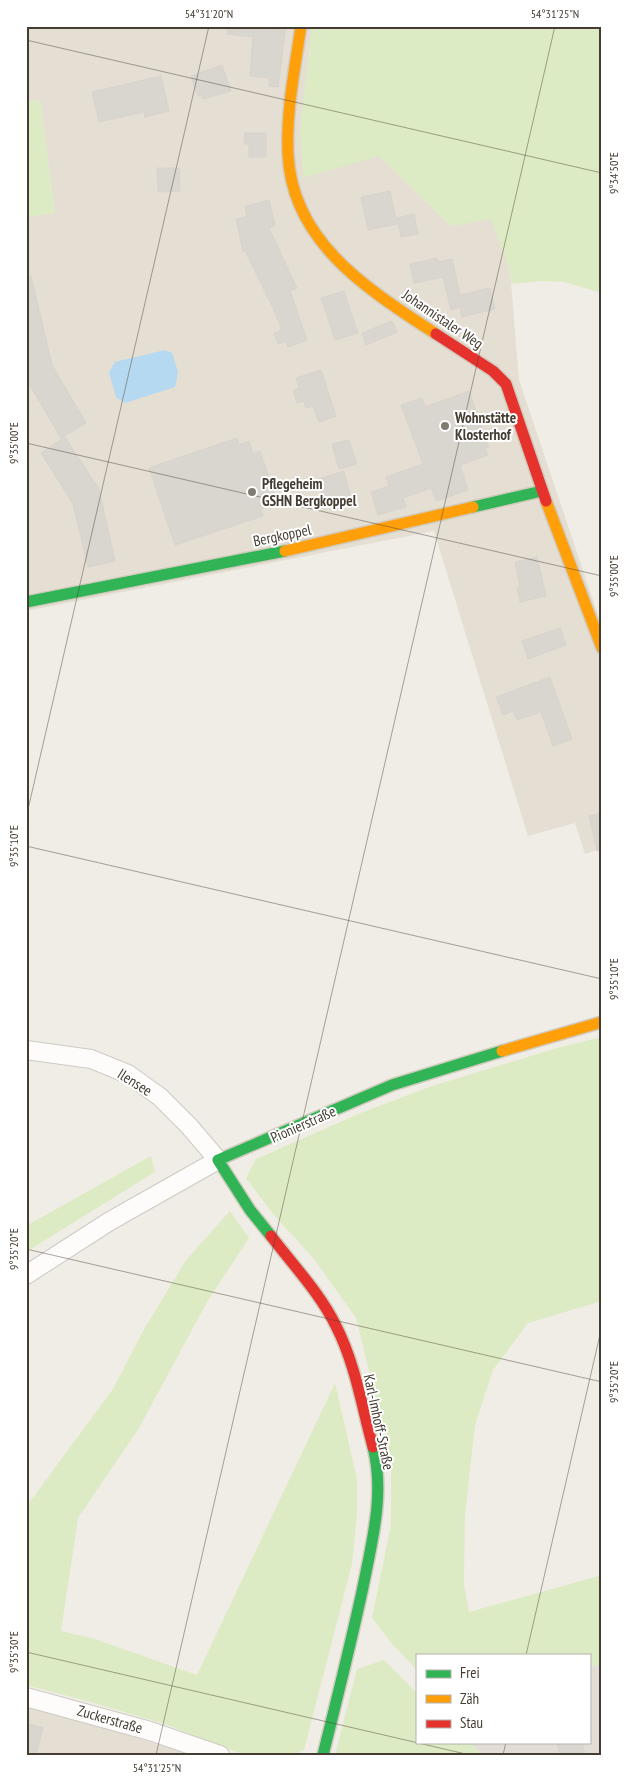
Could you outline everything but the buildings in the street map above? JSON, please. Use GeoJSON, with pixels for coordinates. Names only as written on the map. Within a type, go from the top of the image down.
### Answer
{"type":"FeatureCollection","features":[{"type":"Feature","properties":{"kind":"street","name":"Johannistaler Weg"},"geometry":{"type":"LineString","coordinates":[[301,26],[288,127],[289,168],[293,190],[313,232],[340,264],[396,306],[493,371],[506,384],[542,491],[602,648]]}},
{"type":"Feature","properties":{"kind":"street","name":"Bergkoppel"},"geometry":{"type":"LineString","coordinates":[[26,602],[303,547],[542,491]]}},
{"type":"Feature","properties":{"kind":"street","name":"Pionierstraße"},"geometry":{"type":"LineString","coordinates":[[26,1275],[110,1221],[218,1160],[392,1085],[602,1022]]}},
{"type":"Feature","properties":{"kind":"street","name":"Ilensee"},"geometry":{"type":"LineString","coordinates":[[26,1050],[91,1059],[128,1074],[160,1097],[189,1126],[218,1160]]}},
{"type":"Feature","properties":{"kind":"street","name":"Karl-Imhoff-Straße"},"geometry":{"type":"LineString","coordinates":[[218,1160],[250,1210],[314,1290],[336,1325],[349,1357],[374,1454],[378,1494],[375,1528],[354,1630],[323,1755]]}},
{"type":"Feature","properties":{"kind":"street","name":"Zuckerstraße"},"geometry":{"type":"LineString","coordinates":[[26,1697],[150,1731],[220,1755]]}},
{"type":"Feature","properties":{"kind":"shaded area"},"geometry":{"type":"Polygon","coordinates":[[[26,26],[312,26],[379,156],[451,226],[491,218],[510,271],[519,380],[602,627],[602,848],[585,854],[575,823],[528,836],[434,531],[26,611],[26,217],[55,213],[40,100],[26,102],[26,26]]]}},
{"type":"Feature","properties":{"kind":"shaded area"},"geometry":{"type":"Polygon","coordinates":[[[602,1664],[602,1755],[483,1755],[471,1744],[590,1744],[590,1667],[602,1664]]]}},
{"type":"Feature","properties":{"kind":"shaded area"},"geometry":{"type":"Polygon","coordinates":[[[26,1706],[92,1724],[191,1755],[26,1755],[26,1706]]]}},
{"type":"Feature","properties":{"kind":"green space"},"geometry":{"type":"Polygon","coordinates":[[[312,26],[602,26],[602,293],[564,282],[542,281],[511,284],[510,271],[491,219],[451,226],[379,156],[303,178],[300,126],[312,26]]]}},
{"type":"Feature","properties":{"kind":"green space"},"geometry":{"type":"Polygon","coordinates":[[[40,100],[55,213],[26,217],[26,102],[40,100]]]}},
{"type":"Feature","properties":{"kind":"green space"},"geometry":{"type":"Polygon","coordinates":[[[602,1037],[602,1301],[528,1323],[493,1370],[475,1425],[465,1515],[464,1585],[469,1612],[602,1575],[602,1664],[590,1667],[590,1654],[416,1654],[416,1669],[393,1645],[372,1618],[391,1525],[391,1460],[356,1318],[314,1259],[273,1214],[246,1178],[256,1159],[363,1112],[432,1086],[557,1048],[602,1037]]]}},
{"type":"Feature","properties":{"kind":"green space"},"geometry":{"type":"Polygon","coordinates":[[[151,1156],[155,1172],[26,1252],[26,1226],[151,1156]]]}},
{"type":"Feature","properties":{"kind":"green space"},"geometry":{"type":"Polygon","coordinates":[[[230,1211],[249,1238],[207,1302],[139,1428],[78,1518],[61,1631],[95,1639],[197,1675],[335,1383],[357,1479],[357,1514],[352,1564],[304,1750],[292,1755],[245,1755],[162,1723],[26,1685],[26,1507],[113,1389],[143,1331],[186,1260],[230,1211]]]}},
{"type":"Feature","properties":{"kind":"green space"},"geometry":{"type":"Polygon","coordinates":[[[384,1660],[416,1692],[416,1744],[471,1744],[483,1755],[335,1755],[357,1669],[384,1660]]]}},
{"type":"Feature","properties":{"kind":"water"},"geometry":{"type":"Polygon","coordinates":[[[165,350],[172,353],[178,372],[175,387],[125,403],[116,397],[109,372],[115,362],[165,350]]]}},
{"type":"Feature","properties":{"kind":"traffic: fast"},"geometry":{"type":"LineString","coordinates":[[473,507],[542,491]]}},
{"type":"Feature","properties":{"kind":"traffic: fast"},"geometry":{"type":"LineString","coordinates":[[26,602],[285,551]]}},
{"type":"Feature","properties":{"kind":"traffic: fast"},"geometry":{"type":"LineString","coordinates":[[271,1236],[250,1210],[218,1160],[392,1085],[502,1051]]}},
{"type":"Feature","properties":{"kind":"traffic: fast"},"geometry":{"type":"LineString","coordinates":[[323,1755],[354,1629],[376,1517],[378,1482],[373,1447]]}},
{"type":"Feature","properties":{"kind":"traffic: slow"},"geometry":{"type":"LineString","coordinates":[[301,26],[288,122],[288,154],[293,185],[303,213],[319,238],[338,261],[385,300],[436,334]]}},
{"type":"Feature","properties":{"kind":"traffic: slow"},"geometry":{"type":"LineString","coordinates":[[546,501],[602,648]]}},
{"type":"Feature","properties":{"kind":"traffic: slow"},"geometry":{"type":"LineString","coordinates":[[285,551],[473,507]]}},
{"type":"Feature","properties":{"kind":"traffic: slow"},"geometry":{"type":"LineString","coordinates":[[502,1051],[602,1022]]}},
{"type":"Feature","properties":{"kind":"traffic: jam"},"geometry":{"type":"LineString","coordinates":[[436,334],[493,371],[506,384],[546,501]]}},
{"type":"Feature","properties":{"kind":"traffic: jam"},"geometry":{"type":"LineString","coordinates":[[271,1236],[330,1314],[343,1340],[353,1370],[373,1447]]}},
{"type":"Feature","properties":{"kind":"place","name":"Wohnstätte Klosterhof"},"geometry":{"type":"Point","coordinates":[445,426]}},
{"type":"Feature","properties":{"kind":"place","name":"Pflegeheim GSHN Bergkoppel"},"geometry":{"type":"Point","coordinates":[252,492]}}]}
